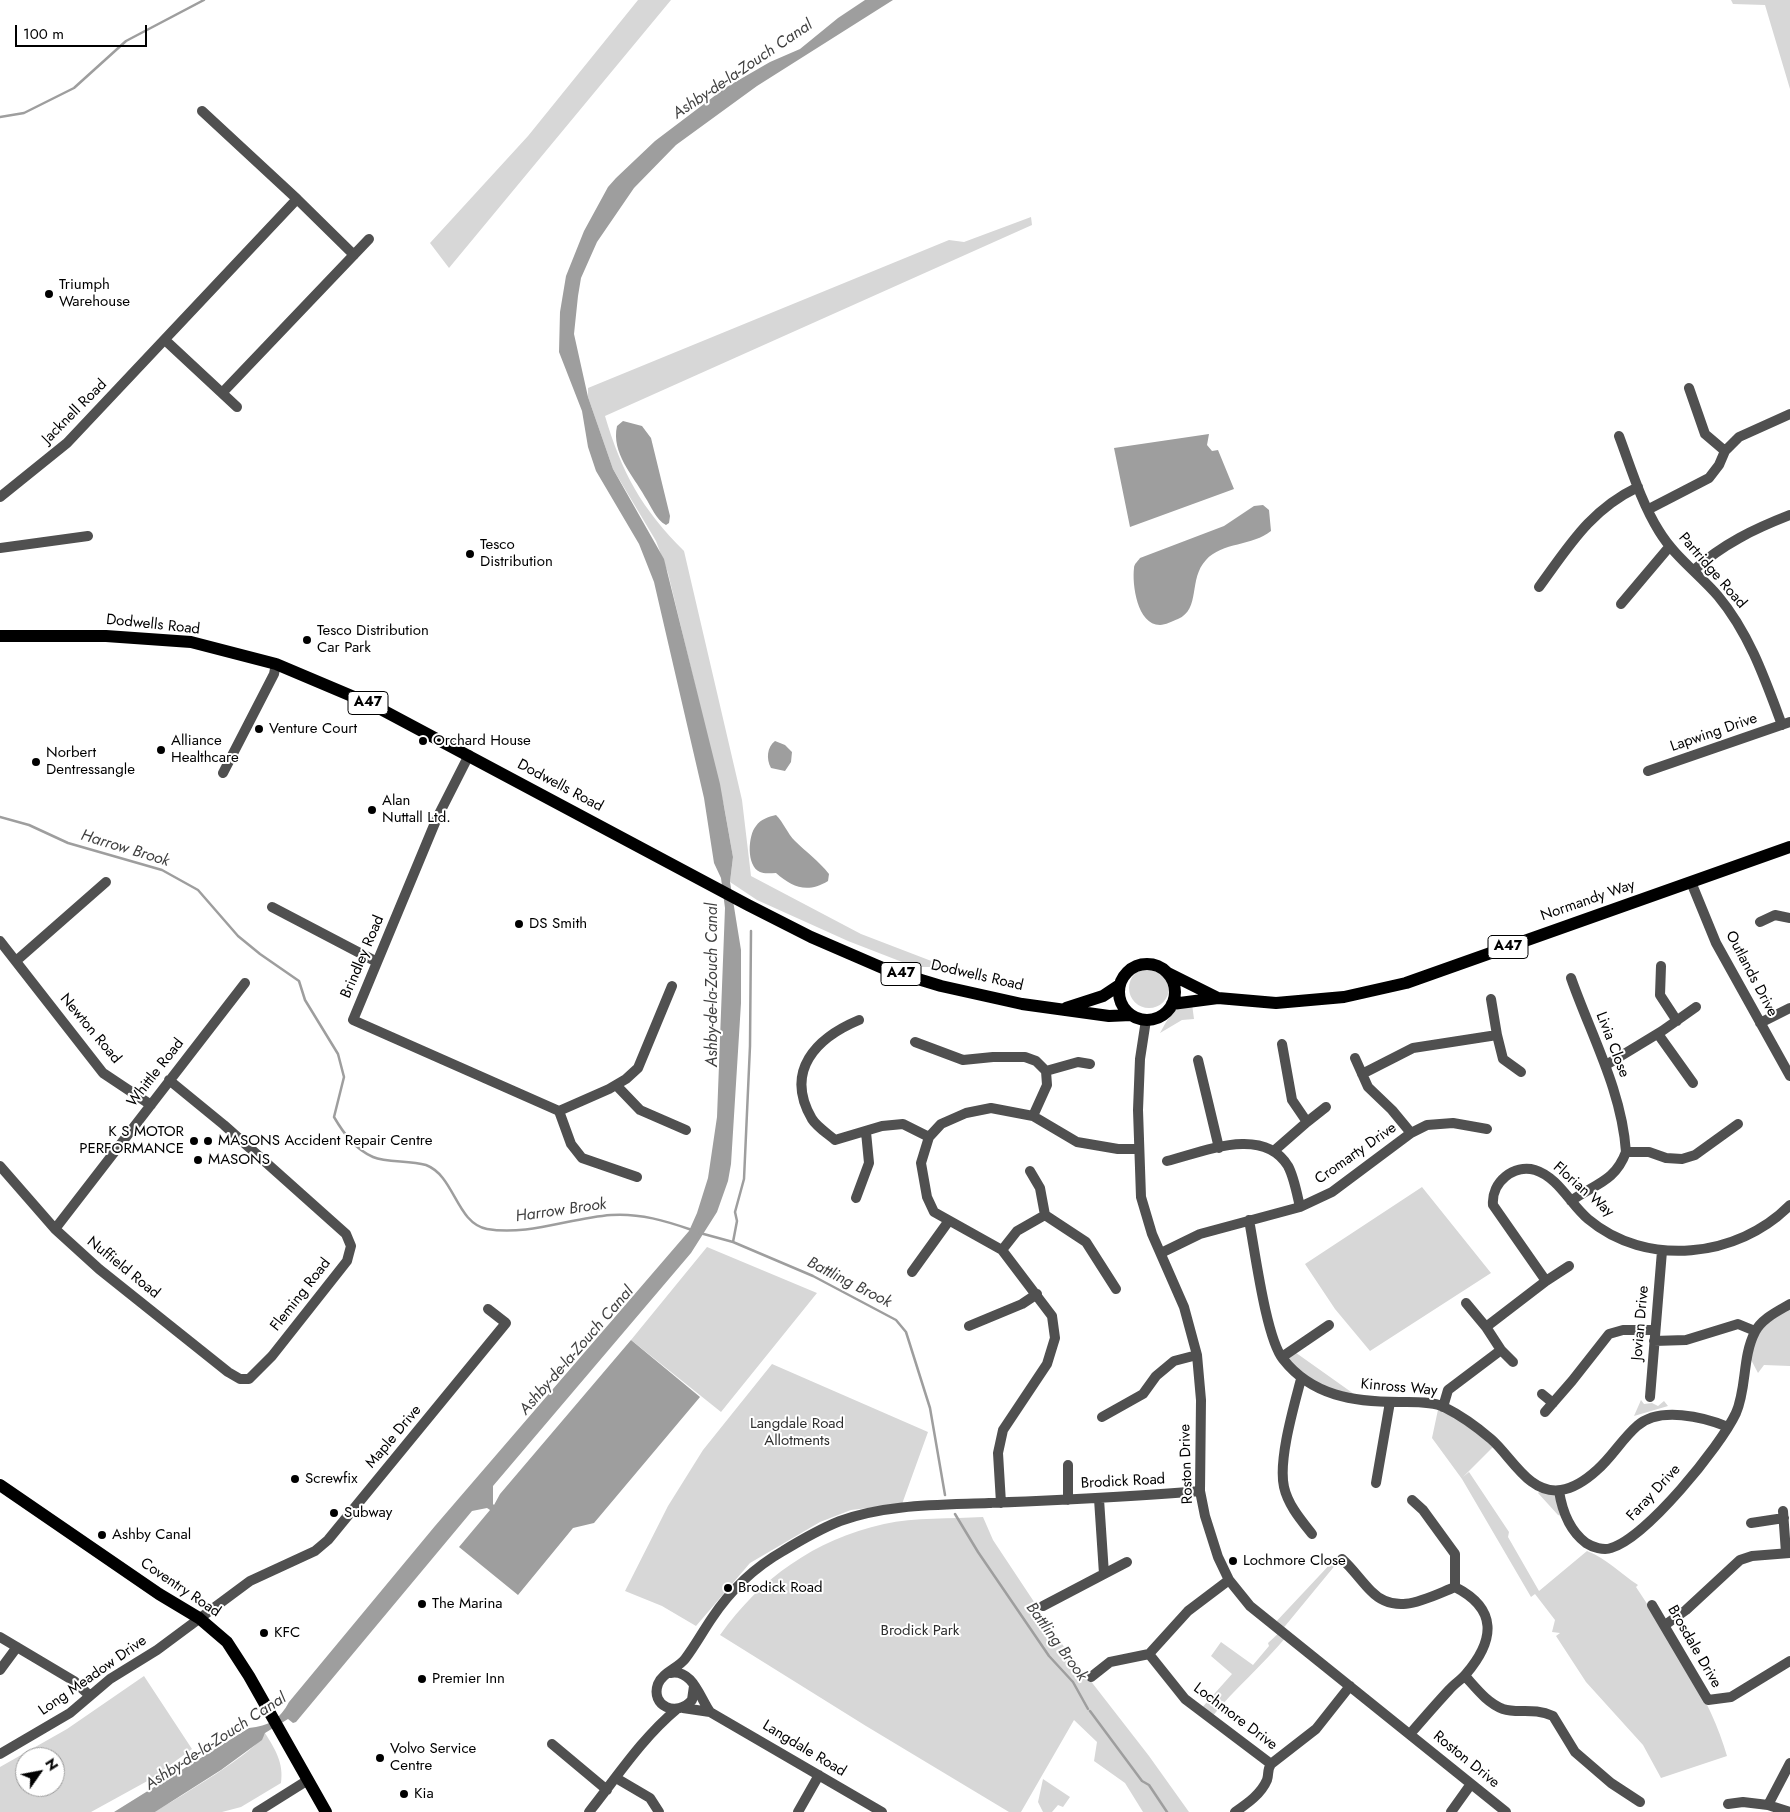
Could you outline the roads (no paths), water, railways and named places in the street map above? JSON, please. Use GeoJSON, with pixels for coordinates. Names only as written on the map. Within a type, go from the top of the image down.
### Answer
{"type":"FeatureCollection","features":[{"type":"Feature","properties":{"kind":"main road","name":"Dodwells Road"},"geometry":{"type":"LineString","coordinates":[[0,636],[106,636],[191,642],[276,664],[373,705],[811,938],[885,969],[942,986],[1004,1000],[1108,1016],[1131,1016]]}},
{"type":"Feature","properties":{"kind":"main road","name":"Normandy Way"},"geometry":{"type":"LineString","coordinates":[[1172,1004],[1218,998],[1276,1003],[1344,997],[1406,983],[1790,847]]}},
{"type":"Feature","properties":{"kind":"main road"},"geometry":{"type":"LineString","coordinates":[[1153,964],[1168,973],[1175,988],[1172,1004],[1161,1016],[1146,1020],[1131,1016],[1120,1003],[1118,986],[1127,970],[1135,965],[1153,964]]}},
{"type":"Feature","properties":{"kind":"main road","name":"Normandy Way"},"geometry":{"type":"LineString","coordinates":[[1168,973],[1218,998]]}},
{"type":"Feature","properties":{"kind":"main road","name":"Dodwells Road"},"geometry":{"type":"LineString","coordinates":[[1064,1009],[1103,996],[1118,986]]}},
{"type":"Feature","properties":{"kind":"main road","name":"Coventry Road"},"geometry":{"type":"LineString","coordinates":[[0,1485],[45,1514],[159,1594],[200,1618],[227,1642],[249,1676],[326,1812]]}},
{"type":"Feature","properties":{"kind":"street"},"geometry":{"type":"LineString","coordinates":[[202,111],[354,255]]}},
{"type":"Feature","properties":{"kind":"street","name":"Jacknell Road"},"geometry":{"type":"LineString","coordinates":[[0,497],[68,443],[297,199]]}},
{"type":"Feature","properties":{"kind":"street"},"geometry":{"type":"LineString","coordinates":[[223,392],[369,239]]}},
{"type":"Feature","properties":{"kind":"street"},"geometry":{"type":"LineString","coordinates":[[165,340],[238,407]]}},
{"type":"Feature","properties":{"kind":"street"},"geometry":{"type":"LineString","coordinates":[[1689,388],[1705,434],[1725,451]]}},
{"type":"Feature","properties":{"kind":"street"},"geometry":{"type":"LineString","coordinates":[[1649,509],[1709,478],[1719,465],[1725,451],[1739,437],[1790,414]]}},
{"type":"Feature","properties":{"kind":"street","name":"Partridge Road"},"geometry":{"type":"LineString","coordinates":[[1619,436],[1638,488],[1658,530],[1670,546],[1719,597],[1739,626],[1762,670],[1786,724]]}},
{"type":"Feature","properties":{"kind":"street"},"geometry":{"type":"LineString","coordinates":[[1539,587],[1578,532],[1598,512],[1619,496],[1638,488]]}},
{"type":"Feature","properties":{"kind":"street"},"geometry":{"type":"LineString","coordinates":[[1694,570],[1746,532],[1790,516]]}},
{"type":"Feature","properties":{"kind":"street"},"geometry":{"type":"LineString","coordinates":[[0,548],[88,536]]}},
{"type":"Feature","properties":{"kind":"street"},"geometry":{"type":"LineString","coordinates":[[1621,604],[1670,546]]}},
{"type":"Feature","properties":{"kind":"street"},"geometry":{"type":"LineString","coordinates":[[223,773],[274,674],[276,664]]}},
{"type":"Feature","properties":{"kind":"street","name":"Lapwing Drive"},"geometry":{"type":"LineString","coordinates":[[1648,771],[1786,724]]}},
{"type":"Feature","properties":{"kind":"street","name":"Brindley Road"},"geometry":{"type":"LineString","coordinates":[[469,755],[437,818],[353,1020],[559,1111]]}},
{"type":"Feature","properties":{"kind":"street"},"geometry":{"type":"LineString","coordinates":[[16,961],[106,882]]}},
{"type":"Feature","properties":{"kind":"street","name":"Outlands Drive"},"geometry":{"type":"LineString","coordinates":[[1691,882],[1716,943],[1741,984],[1760,1023],[1790,1076]]}},
{"type":"Feature","properties":{"kind":"street"},"geometry":{"type":"LineString","coordinates":[[272,907],[377,962]]}},
{"type":"Feature","properties":{"kind":"street"},"geometry":{"type":"LineString","coordinates":[[1760,922],[1774,915],[1790,918]]}},
{"type":"Feature","properties":{"kind":"street","name":"Newton Road"},"geometry":{"type":"LineString","coordinates":[[0,941],[103,1073],[151,1105]]}},
{"type":"Feature","properties":{"kind":"street"},"geometry":{"type":"LineString","coordinates":[[1661,966],[1660,996],[1677,1021]]}},
{"type":"Feature","properties":{"kind":"street","name":"Livia Close"},"geometry":{"type":"LineString","coordinates":[[1571,978],[1588,1027],[1606,1065],[1625,1134],[1626,1152]]}},
{"type":"Feature","properties":{"kind":"street","name":"Whittle Road"},"geometry":{"type":"LineString","coordinates":[[55,1229],[245,983]]}},
{"type":"Feature","properties":{"kind":"street"},"geometry":{"type":"LineString","coordinates":[[637,1177],[582,1158],[571,1144],[559,1111],[616,1085],[638,1068],[672,986]]}},
{"type":"Feature","properties":{"kind":"street"},"geometry":{"type":"LineString","coordinates":[[1491,999],[1497,1036],[1504,1059],[1521,1072]]}},
{"type":"Feature","properties":{"kind":"street"},"geometry":{"type":"LineString","coordinates":[[1606,1065],[1658,1034],[1696,1007]]}},
{"type":"Feature","properties":{"kind":"street"},"geometry":{"type":"LineString","coordinates":[[1760,1023],[1790,1008]]}},
{"type":"Feature","properties":{"kind":"street"},"geometry":{"type":"LineString","coordinates":[[859,1020],[840,1028],[819,1043],[806,1062],[802,1090],[813,1120],[835,1140],[882,1126],[904,1124],[929,1137]]}},
{"type":"Feature","properties":{"kind":"street","name":"Roston Drive"},"geometry":{"type":"LineString","coordinates":[[1146,1020],[1140,1059],[1138,1149],[1141,1197],[1152,1234],[1184,1306],[1197,1355],[1201,1400],[1200,1491],[1205,1516],[1218,1557],[1229,1580],[1250,1606],[1506,1812]]}},
{"type":"Feature","properties":{"kind":"street"},"geometry":{"type":"LineString","coordinates":[[1658,1034],[1693,1083]]}},
{"type":"Feature","properties":{"kind":"street"},"geometry":{"type":"LineString","coordinates":[[1362,1074],[1413,1048],[1497,1036]]}},
{"type":"Feature","properties":{"kind":"street"},"geometry":{"type":"LineString","coordinates":[[915,1042],[963,1060],[993,1057],[1025,1057],[1036,1061],[1046,1071],[1047,1084],[1032,1116]]}},
{"type":"Feature","properties":{"kind":"street"},"geometry":{"type":"LineString","coordinates":[[1282,1044],[1292,1100],[1307,1122]]}},
{"type":"Feature","properties":{"kind":"street"},"geometry":{"type":"LineString","coordinates":[[1355,1058],[1368,1087],[1392,1110],[1411,1133]]}},
{"type":"Feature","properties":{"kind":"street"},"geometry":{"type":"LineString","coordinates":[[1198,1060],[1219,1148]]}},
{"type":"Feature","properties":{"kind":"street"},"geometry":{"type":"LineString","coordinates":[[1046,1071],[1078,1062],[1090,1064]]}},
{"type":"Feature","properties":{"kind":"street","name":"Fleming Road"},"geometry":{"type":"LineString","coordinates":[[169,1080],[224,1125],[346,1234],[350,1242],[347,1261],[272,1356],[249,1379],[240,1379]]}},
{"type":"Feature","properties":{"kind":"street"},"geometry":{"type":"LineString","coordinates":[[616,1085],[640,1110],[686,1130]]}},
{"type":"Feature","properties":{"kind":"street"},"geometry":{"type":"LineString","coordinates":[[1275,1150],[1326,1107]]}},
{"type":"Feature","properties":{"kind":"street"},"geometry":{"type":"LineString","coordinates":[[1001,1503],[998,1452],[1003,1430],[1047,1364],[1055,1338],[1052,1316],[1002,1250],[948,1222],[934,1212],[927,1197],[921,1163],[929,1137],[941,1124],[966,1113],[992,1108],[1032,1116],[1077,1142],[1118,1149],[1138,1149]]}},
{"type":"Feature","properties":{"kind":"street","name":"Cromarty Drive"},"geometry":{"type":"LineString","coordinates":[[1161,1253],[1200,1234],[1300,1207],[1332,1192],[1411,1133],[1427,1125],[1453,1123],[1487,1129]]}},
{"type":"Feature","properties":{"kind":"street"},"geometry":{"type":"LineString","coordinates":[[1571,1201],[1611,1177],[1621,1165],[1626,1152],[1648,1152],[1666,1158],[1682,1159],[1695,1155],[1738,1124]]}},
{"type":"Feature","properties":{"kind":"street"},"geometry":{"type":"LineString","coordinates":[[856,1198],[869,1163],[866,1132]]}},
{"type":"Feature","properties":{"kind":"street"},"geometry":{"type":"LineString","coordinates":[[1167,1161],[1230,1145],[1251,1144],[1275,1150],[1288,1167],[1300,1207]]}},
{"type":"Feature","properties":{"kind":"street","name":"Nuffield Road"},"geometry":{"type":"LineString","coordinates":[[0,1166],[55,1229],[99,1269],[206,1355],[240,1379]]}},
{"type":"Feature","properties":{"kind":"street","name":"Florian Way"},"geometry":{"type":"LineString","coordinates":[[1546,1281],[1494,1205],[1492,1197],[1506,1176],[1520,1168],[1536,1171],[1548,1177],[1588,1219],[1611,1234],[1662,1251],[1721,1246],[1753,1233],[1789,1209]]}},
{"type":"Feature","properties":{"kind":"street"},"geometry":{"type":"LineString","coordinates":[[1030,1171],[1040,1188],[1045,1215],[1086,1242],[1116,1289]]}},
{"type":"Feature","properties":{"kind":"street"},"geometry":{"type":"LineString","coordinates":[[1002,1250],[1017,1231],[1045,1215]]}},
{"type":"Feature","properties":{"kind":"street","name":"Kinross Way"},"geometry":{"type":"LineString","coordinates":[[1248,1220],[1272,1334],[1282,1358],[1301,1379],[1322,1391],[1342,1398],[1443,1407],[1491,1439],[1531,1482],[1543,1488],[1559,1491]]}},
{"type":"Feature","properties":{"kind":"street"},"geometry":{"type":"LineString","coordinates":[[912,1272],[948,1222]]}},
{"type":"Feature","properties":{"kind":"street","name":"Jovian Drive"},"geometry":{"type":"LineString","coordinates":[[1650,1397],[1662,1251]]}},
{"type":"Feature","properties":{"kind":"street"},"geometry":{"type":"LineString","coordinates":[[1486,1327],[1546,1281],[1569,1266]]}},
{"type":"Feature","properties":{"kind":"street"},"geometry":{"type":"LineString","coordinates":[[969,1326],[1022,1304],[1037,1294]]}},
{"type":"Feature","properties":{"kind":"street"},"geometry":{"type":"LineString","coordinates":[[1466,1303],[1513,1362]]}},
{"type":"Feature","properties":{"kind":"street"},"geometry":{"type":"LineString","coordinates":[[1545,1412],[1572,1381],[1600,1342],[1611,1332],[1686,1340],[1738,1324],[1755,1331],[1762,1323],[1790,1304]]}},
{"type":"Feature","properties":{"kind":"street","name":"Maple Drive"},"geometry":{"type":"LineString","coordinates":[[200,1618],[250,1581],[315,1551],[328,1540],[506,1323],[488,1309]]}},
{"type":"Feature","properties":{"kind":"street"},"geometry":{"type":"LineString","coordinates":[[1282,1358],[1329,1325]]}},
{"type":"Feature","properties":{"kind":"street","name":"Faray Drive"},"geometry":{"type":"LineString","coordinates":[[1559,1491],[1561,1508],[1582,1540],[1592,1547],[1610,1549],[1642,1530],[1671,1501],[1728,1427],[1736,1412],[1741,1395],[1749,1350],[1755,1331]]}},
{"type":"Feature","properties":{"kind":"street"},"geometry":{"type":"LineString","coordinates":[[1443,1407],[1448,1390],[1502,1350]]}},
{"type":"Feature","properties":{"kind":"street"},"geometry":{"type":"LineString","coordinates":[[1102,1417],[1143,1394],[1156,1376],[1174,1361],[1197,1355]]}},
{"type":"Feature","properties":{"kind":"street"},"geometry":{"type":"LineString","coordinates":[[1301,1379],[1283,1464],[1284,1488],[1297,1515],[1312,1534]]}},
{"type":"Feature","properties":{"kind":"street"},"geometry":{"type":"LineString","coordinates":[[1542,1394],[1553,1403]]}},
{"type":"Feature","properties":{"kind":"street"},"geometry":{"type":"LineString","coordinates":[[1376,1483],[1390,1402]]}},
{"type":"Feature","properties":{"kind":"street"},"geometry":{"type":"LineString","coordinates":[[1559,1491],[1575,1486],[1588,1478],[1612,1456],[1637,1425],[1647,1419],[1687,1415],[1728,1427]]}},
{"type":"Feature","properties":{"kind":"street"},"geometry":{"type":"LineString","coordinates":[[1068,1465],[1068,1500]]}},
{"type":"Feature","properties":{"kind":"street","name":"Brodick Road"},"geometry":{"type":"LineString","coordinates":[[668,1673],[677,1668],[686,1658],[713,1616],[732,1592],[754,1572],[780,1552],[817,1531],[840,1521],[881,1511],[930,1506],[1099,1499],[1200,1491]]}},
{"type":"Feature","properties":{"kind":"street"},"geometry":{"type":"LineString","coordinates":[[1099,1499],[1104,1574]]}},
{"type":"Feature","properties":{"kind":"street"},"geometry":{"type":"LineString","coordinates":[[1412,1500],[1423,1510],[1455,1554],[1455,1587]]}},
{"type":"Feature","properties":{"kind":"street"},"geometry":{"type":"LineString","coordinates":[[1665,1625],[1686,1610],[1740,1560],[1752,1556],[1788,1553],[1783,1515],[1751,1523]]}},
{"type":"Feature","properties":{"kind":"street"},"geometry":{"type":"LineString","coordinates":[[1342,1558],[1372,1593],[1386,1602],[1410,1605],[1455,1587],[1470,1595],[1484,1610],[1489,1623],[1488,1638],[1476,1662],[1410,1734]]}},
{"type":"Feature","properties":{"kind":"street"},"geometry":{"type":"LineString","coordinates":[[1043,1606],[1126,1562]]}},
{"type":"Feature","properties":{"kind":"street"},"geometry":{"type":"LineString","coordinates":[[1091,1677],[1110,1662],[1149,1654],[1188,1611],[1229,1580]]}},
{"type":"Feature","properties":{"kind":"street","name":"Brosdale Drive"},"geometry":{"type":"LineString","coordinates":[[1652,1605],[1708,1700],[1731,1697],[1790,1660]]}},
{"type":"Feature","properties":{"kind":"street","name":"Long Meadow Drive"},"geometry":{"type":"LineString","coordinates":[[0,1754],[62,1718],[110,1679],[157,1650],[200,1618]]}},
{"type":"Feature","properties":{"kind":"street"},"geometry":{"type":"LineString","coordinates":[[0,1637],[74,1681],[89,1695]]}},
{"type":"Feature","properties":{"kind":"street"},"geometry":{"type":"LineString","coordinates":[[0,1670],[17,1647]]}},
{"type":"Feature","properties":{"kind":"street","name":"Lochmore Drive"},"geometry":{"type":"LineString","coordinates":[[1149,1654],[1185,1699],[1271,1764],[1316,1729],[1350,1686]]}},
{"type":"Feature","properties":{"kind":"street","name":"Brodick Road"},"geometry":{"type":"LineString","coordinates":[[684,1674],[686,1658]]}},
{"type":"Feature","properties":{"kind":"street"},"geometry":{"type":"LineString","coordinates":[[590,1812],[661,1723],[692,1700],[694,1686],[684,1674],[668,1673],[659,1681],[658,1699],[666,1707],[680,1708]]}},
{"type":"Feature","properties":{"kind":"street"},"geometry":{"type":"LineString","coordinates":[[1465,1676],[1488,1700],[1505,1709],[1532,1709],[1553,1716],[1575,1752],[1611,1782],[1640,1802]]}},
{"type":"Feature","properties":{"kind":"street","name":"Langdale Road"},"geometry":{"type":"LineString","coordinates":[[694,1686],[710,1712]]}},
{"type":"Feature","properties":{"kind":"street"},"geometry":{"type":"LineString","coordinates":[[661,1723],[666,1707]]}},
{"type":"Feature","properties":{"kind":"street","name":"Langdale Road"},"geometry":{"type":"LineString","coordinates":[[680,1708],[710,1712],[882,1812]]}},
{"type":"Feature","properties":{"kind":"street"},"geometry":{"type":"LineString","coordinates":[[552,1744],[607,1790]]}},
{"type":"Feature","properties":{"kind":"street"},"geometry":{"type":"LineString","coordinates":[[1235,1812],[1258,1795],[1268,1778],[1268,1769],[1271,1764]]}},
{"type":"Feature","properties":{"kind":"street"},"geometry":{"type":"LineString","coordinates":[[1768,1805],[1790,1764]]}},
{"type":"Feature","properties":{"kind":"street"},"geometry":{"type":"LineString","coordinates":[[798,1812],[819,1775]]}},
{"type":"Feature","properties":{"kind":"street"},"geometry":{"type":"LineString","coordinates":[[616,1778],[650,1798],[659,1812]]}},
{"type":"Feature","properties":{"kind":"street"},"geometry":{"type":"LineString","coordinates":[[257,1812],[308,1780]]}},
{"type":"Feature","properties":{"kind":"street"},"geometry":{"type":"LineString","coordinates":[[1451,1812],[1471,1784]]}},
{"type":"Feature","properties":{"kind":"street"},"geometry":{"type":"LineString","coordinates":[[1728,1804],[1743,1802],[1768,1805],[1790,1812]]}},
{"type":"Feature","properties":{"kind":"waterway"},"geometry":{"type":"LineString","coordinates":[[0,117],[24,113],[74,88],[126,41],[204,0]]}},
{"type":"Feature","properties":{"kind":"waterway","name":"Harrow Brook"},"geometry":{"type":"LineString","coordinates":[[0,817],[29,825],[68,843],[162,870],[198,890],[238,936],[299,981],[305,1000],[338,1054],[344,1077],[334,1117],[346,1135],[361,1150],[373,1157],[419,1163],[436,1171],[468,1218],[477,1225],[487,1229],[502,1231],[518,1230],[611,1215],[632,1215],[653,1218],[692,1230]]}},
{"type":"Feature","properties":{"kind":"waterway"},"geometry":{"type":"LineString","coordinates":[[733,1242],[737,1221],[735,1212],[744,1179],[750,1046],[751,931]]}},
{"type":"Feature","properties":{"kind":"waterway","name":"Battling Brook"},"geometry":{"type":"LineString","coordinates":[[700,1233],[733,1242],[813,1276],[896,1320],[906,1332],[930,1408],[945,1495]]}},
{"type":"Feature","properties":{"kind":"waterway","name":"Battling Brook"},"geometry":{"type":"LineString","coordinates":[[955,1514],[978,1552],[1049,1656],[1073,1682],[1088,1709]]}},
{"type":"Feature","properties":{"kind":"waterway","name":"Battling Brook"},"geometry":{"type":"LineString","coordinates":[[1090,1711],[1142,1781],[1149,1785],[1167,1812]]}},
{"type":"Feature","properties":{"kind":"place","name":"Triumph Warehouse"},"geometry":{"type":"Point","coordinates":[49,294]}},
{"type":"Feature","properties":{"kind":"place","name":"Tesco Distribution"},"geometry":{"type":"Point","coordinates":[470,554]}},
{"type":"Feature","properties":{"kind":"place","name":"Tesco Distribution Car Park"},"geometry":{"type":"Point","coordinates":[307,640]}},
{"type":"Feature","properties":{"kind":"place","name":"Venture Court"},"geometry":{"type":"Point","coordinates":[259,729]}},
{"type":"Feature","properties":{"kind":"place","name":"Orchard House"},"geometry":{"type":"Point","coordinates":[423,741]}},
{"type":"Feature","properties":{"kind":"place","name":"Alliance Healthcare"},"geometry":{"type":"Point","coordinates":[161,750]}},
{"type":"Feature","properties":{"kind":"place","name":"Norbert Dentressangle"},"geometry":{"type":"Point","coordinates":[36,762]}},
{"type":"Feature","properties":{"kind":"place","name":"Alan Nuttall Ltd."},"geometry":{"type":"Point","coordinates":[372,810]}},
{"type":"Feature","properties":{"kind":"place","name":"DS Smith"},"geometry":{"type":"Point","coordinates":[519,924]}},
{"type":"Feature","properties":{"kind":"place","name":"K S MOTOR PERFORMANCE"},"geometry":{"type":"Point","coordinates":[194,1141]}},
{"type":"Feature","properties":{"kind":"place","name":"MASONS Accident Repair Centre"},"geometry":{"type":"Point","coordinates":[208,1141]}},
{"type":"Feature","properties":{"kind":"place","name":"MASONS"},"geometry":{"type":"Point","coordinates":[198,1160]}},
{"type":"Feature","properties":{"kind":"place","name":"Screwfix"},"geometry":{"type":"Point","coordinates":[295,1479]}},
{"type":"Feature","properties":{"kind":"place","name":"Subway"},"geometry":{"type":"Point","coordinates":[334,1513]}},
{"type":"Feature","properties":{"kind":"place","name":"Ashby Canal"},"geometry":{"type":"Point","coordinates":[102,1535]}},
{"type":"Feature","properties":{"kind":"place","name":"Lochmore Close"},"geometry":{"type":"Point","coordinates":[1233,1561]}},
{"type":"Feature","properties":{"kind":"place","name":"Brodick Road"},"geometry":{"type":"Point","coordinates":[728,1588]}},
{"type":"Feature","properties":{"kind":"place","name":"The Marina"},"geometry":{"type":"Point","coordinates":[422,1604]}},
{"type":"Feature","properties":{"kind":"place","name":"KFC"},"geometry":{"type":"Point","coordinates":[264,1633]}},
{"type":"Feature","properties":{"kind":"place","name":"Premier Inn"},"geometry":{"type":"Point","coordinates":[422,1679]}},
{"type":"Feature","properties":{"kind":"place","name":"Volvo Service Centre"},"geometry":{"type":"Point","coordinates":[380,1758]}},
{"type":"Feature","properties":{"kind":"place","name":"Kia"},"geometry":{"type":"Point","coordinates":[404,1794]}},
{"type":"Feature","properties":{"kind":"water label","name":"Ashby-de-la-Zouch Canal"},"geometry":{"type":"Point","coordinates":[743,70]}},
{"type":"Feature","properties":{"kind":"water label","name":"Ashby-de-la-Zouch Canal"},"geometry":{"type":"Point","coordinates":[713,985]}},
{"type":"Feature","properties":{"kind":"water label","name":"Ashby-de-la-Zouch Canal"},"geometry":{"type":"Point","coordinates":[577,1351]}},
{"type":"Feature","properties":{"kind":"water label","name":"Ashby-de-la-Zouch Canal"},"geometry":{"type":"Point","coordinates":[216,1742]}},
{"type":"Feature","properties":{"kind":"park label","name":"Langdale Road Allotments"},"geometry":{"type":"Point","coordinates":[797,1432]}},
{"type":"Feature","properties":{"kind":"park label","name":"Brodick Park"},"geometry":{"type":"Point","coordinates":[920,1631]}}]}
